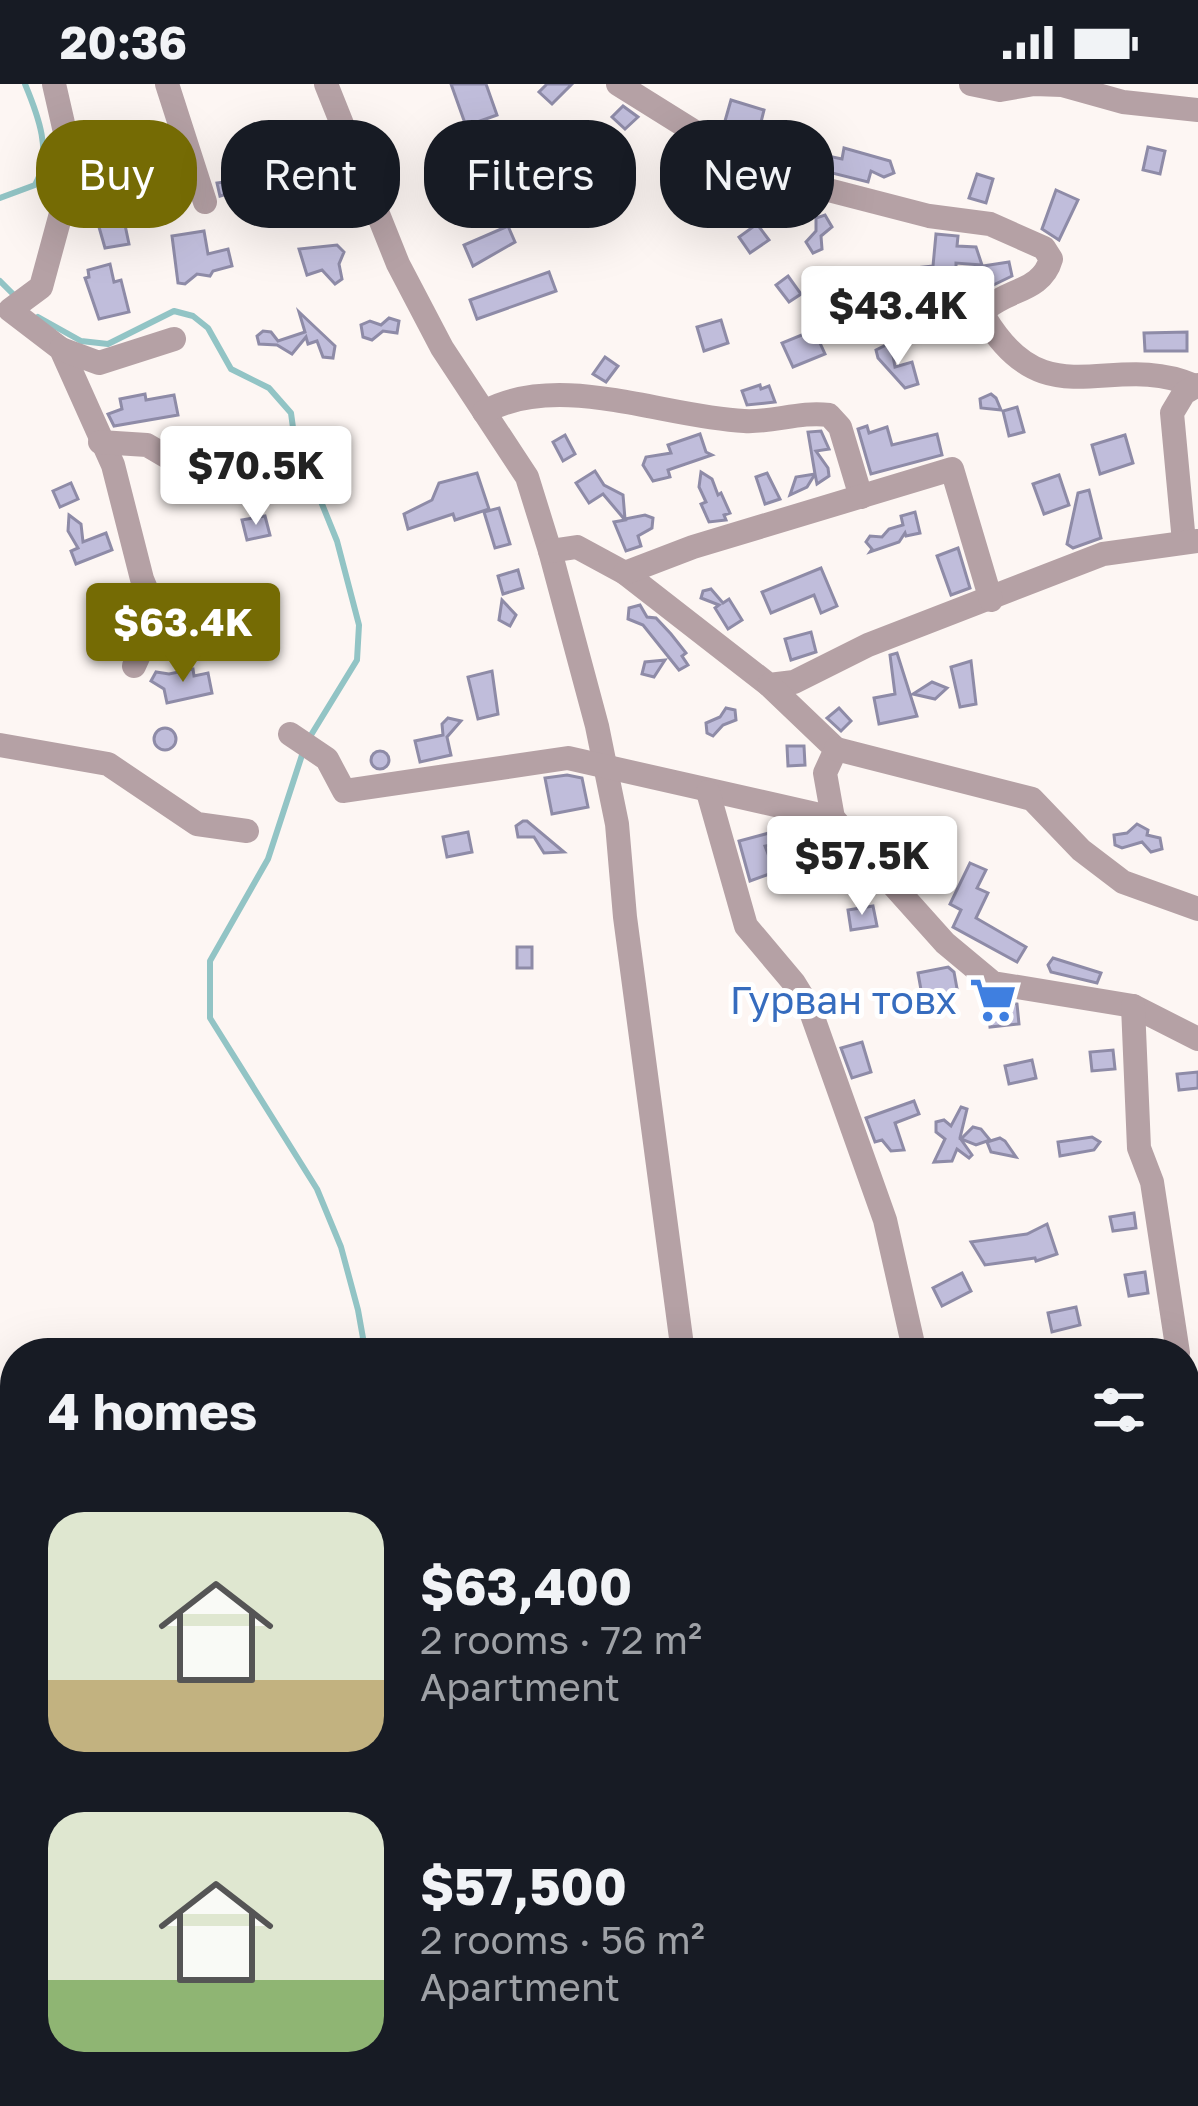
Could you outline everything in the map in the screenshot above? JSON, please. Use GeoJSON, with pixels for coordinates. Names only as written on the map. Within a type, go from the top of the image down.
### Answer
{"type":"FeatureCollection","features":[{"type":"Feature","properties":{"kind":"street"},"geometry":{"type":"LineString","coordinates":[[54,84],[70,154],[69,184],[41,287],[17,305],[61,349],[113,465],[142,579],[158,615],[134,666]]}},
{"type":"Feature","properties":{"kind":"street"},"geometry":{"type":"LineString","coordinates":[[167,84],[205,202]]}},
{"type":"Feature","properties":{"kind":"street"},"geometry":{"type":"LineString","coordinates":[[326,84],[398,264],[442,348],[526,477],[550,551],[617,824],[681,1338]]}},
{"type":"Feature","properties":{"kind":"street"},"geometry":{"type":"LineString","coordinates":[[618,84],[759,172],[929,216],[990,224],[1044,248],[1051,259],[1039,280],[995,301],[985,318],[1019,359],[1042,373],[1086,379],[1152,373],[1196,385]]}},
{"type":"Feature","properties":{"kind":"street"},"geometry":{"type":"LineString","coordinates":[[971,84],[1000,90],[1062,85],[1123,102],[1198,110]]}},
{"type":"Feature","properties":{"kind":"street"},"geometry":{"type":"LineString","coordinates":[[61,349],[99,363],[174,339]]}},
{"type":"Feature","properties":{"kind":"street"},"geometry":{"type":"LineString","coordinates":[[769,685],[794,682],[868,645],[1103,554],[1191,542],[1172,413],[1176,402],[1196,385]]}},
{"type":"Feature","properties":{"kind":"street"},"geometry":{"type":"LineString","coordinates":[[484,412],[502,402],[542,393],[740,421],[829,415],[840,427],[861,497]]}},
{"type":"Feature","properties":{"kind":"street"},"geometry":{"type":"LineString","coordinates":[[100,442],[148,446],[205,479]]}},
{"type":"Feature","properties":{"kind":"street"},"geometry":{"type":"LineString","coordinates":[[625,573],[693,547],[952,469],[991,600]]}},
{"type":"Feature","properties":{"kind":"street"},"geometry":{"type":"LineString","coordinates":[[550,551],[578,548],[625,573],[769,685],[836,749],[1032,799],[1081,850],[1123,882],[1198,910]]}},
{"type":"Feature","properties":{"kind":"street"},"geometry":{"type":"LineString","coordinates":[[299,740],[328,759],[344,791],[568,758],[833,818]]}},
{"type":"Feature","properties":{"kind":"street"},"geometry":{"type":"LineString","coordinates":[[0,745],[108,764],[196,824],[247,831]]}},
{"type":"Feature","properties":{"kind":"street"},"geometry":{"type":"LineString","coordinates":[[836,749],[825,773],[833,818],[945,943],[993,983],[1132,1006],[1198,1039]]}},
{"type":"Feature","properties":{"kind":"street"},"geometry":{"type":"LineString","coordinates":[[708,792],[746,926],[810,1009],[885,1220],[912,1338]]}},
{"type":"Feature","properties":{"kind":"street"},"geometry":{"type":"LineString","coordinates":[[1132,1006],[1139,1148],[1152,1182],[1176,1338]]}},
{"type":"Feature","properties":{"kind":"building"},"geometry":{"type":"Polygon","coordinates":[[[451,84],[486,84],[497,115],[464,120],[451,84]]]}},
{"type":"Feature","properties":{"kind":"building"},"geometry":{"type":"Polygon","coordinates":[[[547,84],[572,84],[552,104],[539,92],[547,84]]]}},
{"type":"Feature","properties":{"kind":"building"},"geometry":{"type":"Polygon","coordinates":[[[731,100],[764,110],[762,120],[725,120],[731,100]]]}},
{"type":"Feature","properties":{"kind":"building"},"geometry":{"type":"Polygon","coordinates":[[[623,106],[638,117],[615,120],[612,117],[623,106]]]}},
{"type":"Feature","properties":{"kind":"building"},"geometry":{"type":"Polygon","coordinates":[[[1148,147],[1165,151],[1160,174],[1143,170],[1148,147]]]}},
{"type":"Feature","properties":{"kind":"building"},"geometry":{"type":"Polygon","coordinates":[[[844,148],[890,161],[894,173],[884,177],[871,171],[868,182],[834,174],[834,157],[842,159],[844,148]]]}},
{"type":"Feature","properties":{"kind":"building"},"geometry":{"type":"Polygon","coordinates":[[[977,174],[993,179],[986,203],[969,198],[977,174]]]}},
{"type":"Feature","properties":{"kind":"building"},"geometry":{"type":"Polygon","coordinates":[[[1056,190],[1078,200],[1059,240],[1042,229],[1056,190]]]}},
{"type":"Feature","properties":{"kind":"building"},"geometry":{"type":"Polygon","coordinates":[[[99,228],[126,228],[129,244],[105,248],[99,228]]]}},
{"type":"Feature","properties":{"kind":"building"},"geometry":{"type":"Polygon","coordinates":[[[503,228],[509,228],[515,242],[473,266],[464,245],[503,228]]]}},
{"type":"Feature","properties":{"kind":"building"},"geometry":{"type":"Polygon","coordinates":[[[760,228],[769,240],[750,253],[739,237],[760,228]]]}},
{"type":"Feature","properties":{"kind":"building"},"geometry":{"type":"Polygon","coordinates":[[[831,228],[821,236],[822,249],[813,253],[806,242],[816,231],[831,228]]]}},
{"type":"Feature","properties":{"kind":"building"},"geometry":{"type":"Polygon","coordinates":[[[204,231],[208,254],[228,249],[232,266],[178,283],[172,236],[204,231]]]}},
{"type":"Feature","properties":{"kind":"building"},"geometry":{"type":"Polygon","coordinates":[[[936,234],[958,236],[957,246],[976,247],[982,265],[956,263],[956,271],[933,269],[925,281],[915,281],[914,268],[933,266],[936,234]]]}},
{"type":"Feature","properties":{"kind":"building"},"geometry":{"type":"Polygon","coordinates":[[[337,245],[344,252],[339,264],[342,279],[335,284],[322,270],[307,275],[299,249],[337,245]]]}},
{"type":"Feature","properties":{"kind":"building"},"geometry":{"type":"Polygon","coordinates":[[[1009,262],[1012,276],[987,288],[983,266],[1009,262]]]}},
{"type":"Feature","properties":{"kind":"building"},"geometry":{"type":"Polygon","coordinates":[[[110,264],[114,282],[121,280],[129,312],[99,319],[85,278],[88,270],[110,264]]]}},
{"type":"Feature","properties":{"kind":"building"},"geometry":{"type":"Polygon","coordinates":[[[549,272],[556,291],[477,319],[470,300],[549,272]]]}},
{"type":"Feature","properties":{"kind":"building"},"geometry":{"type":"Polygon","coordinates":[[[788,276],[801,294],[789,302],[776,285],[788,276]]]}},
{"type":"Feature","properties":{"kind":"building"},"geometry":{"type":"Polygon","coordinates":[[[299,312],[335,346],[333,358],[323,357],[317,341],[308,344],[306,337],[292,354],[277,345],[259,344],[257,336],[263,331],[271,332],[278,341],[305,332],[299,312]]]}},
{"type":"Feature","properties":{"kind":"building"},"geometry":{"type":"Polygon","coordinates":[[[389,318],[399,321],[397,333],[383,331],[372,340],[363,337],[361,325],[370,321],[381,325],[389,318]]]}},
{"type":"Feature","properties":{"kind":"building"},"geometry":{"type":"Polygon","coordinates":[[[721,320],[728,343],[704,351],[697,327],[721,320]]]}},
{"type":"Feature","properties":{"kind":"building"},"geometry":{"type":"Polygon","coordinates":[[[814,330],[825,354],[793,367],[782,343],[814,330]]]}},
{"type":"Feature","properties":{"kind":"building"},"geometry":{"type":"Polygon","coordinates":[[[1187,332],[1187,351],[1145,351],[1144,333],[1187,332]]]}},
{"type":"Feature","properties":{"kind":"building"},"geometry":{"type":"Polygon","coordinates":[[[886,345],[892,350],[895,367],[912,362],[918,384],[905,388],[878,358],[876,350],[886,345]]]}},
{"type":"Feature","properties":{"kind":"building"},"geometry":{"type":"Polygon","coordinates":[[[605,357],[618,366],[606,382],[593,374],[605,357]]]}},
{"type":"Feature","properties":{"kind":"building"},"geometry":{"type":"Polygon","coordinates":[[[760,385],[761,389],[769,386],[775,402],[747,405],[742,391],[760,385]]]}},
{"type":"Feature","properties":{"kind":"building"},"geometry":{"type":"Polygon","coordinates":[[[145,394],[146,400],[174,395],[178,415],[114,426],[108,414],[122,409],[120,399],[145,394]]]}},
{"type":"Feature","properties":{"kind":"building"},"geometry":{"type":"Polygon","coordinates":[[[991,394],[1001,410],[981,408],[980,399],[991,394]]]}},
{"type":"Feature","properties":{"kind":"building"},"geometry":{"type":"Polygon","coordinates":[[[1017,407],[1024,432],[1009,436],[1003,411],[1017,407]]]}},
{"type":"Feature","properties":{"kind":"building"},"geometry":{"type":"Polygon","coordinates":[[[867,426],[869,433],[887,427],[892,445],[937,434],[942,455],[871,474],[858,429],[867,426]]]}},
{"type":"Feature","properties":{"kind":"building"},"geometry":{"type":"Polygon","coordinates":[[[821,431],[829,449],[816,451],[829,476],[817,484],[808,432],[821,431]]]}},
{"type":"Feature","properties":{"kind":"building"},"geometry":{"type":"Polygon","coordinates":[[[700,434],[706,452],[712,455],[668,470],[670,477],[653,481],[643,465],[646,457],[671,453],[668,445],[700,434]]]}},
{"type":"Feature","properties":{"kind":"building"},"geometry":{"type":"Polygon","coordinates":[[[565,435],[575,454],[563,461],[553,442],[565,435]]]}},
{"type":"Feature","properties":{"kind":"building"},"geometry":{"type":"Polygon","coordinates":[[[1125,435],[1133,463],[1100,474],[1092,445],[1125,435]]]}},
{"type":"Feature","properties":{"kind":"building"},"geometry":{"type":"Polygon","coordinates":[[[595,471],[604,485],[623,495],[625,519],[653,518],[652,528],[638,536],[641,546],[626,551],[614,522],[625,520],[603,494],[589,503],[576,483],[595,471]]]}},
{"type":"Feature","properties":{"kind":"building"},"geometry":{"type":"Polygon","coordinates":[[[701,472],[721,493],[730,513],[724,515],[726,520],[709,522],[701,504],[706,502],[699,487],[701,472]]]}},
{"type":"Feature","properties":{"kind":"building"},"geometry":{"type":"Polygon","coordinates":[[[477,473],[489,509],[455,520],[453,514],[408,529],[404,514],[432,500],[439,483],[477,473]]]}},
{"type":"Feature","properties":{"kind":"building"},"geometry":{"type":"Polygon","coordinates":[[[767,473],[780,499],[765,504],[756,477],[767,473]]]}},
{"type":"Feature","properties":{"kind":"building"},"geometry":{"type":"Polygon","coordinates":[[[815,474],[807,487],[790,495],[796,477],[815,474]]]}},
{"type":"Feature","properties":{"kind":"building"},"geometry":{"type":"Polygon","coordinates":[[[1059,475],[1069,505],[1044,514],[1033,484],[1059,475]]]}},
{"type":"Feature","properties":{"kind":"building"},"geometry":{"type":"Polygon","coordinates":[[[71,483],[78,499],[60,507],[53,491],[71,483]]]}},
{"type":"Feature","properties":{"kind":"building"},"geometry":{"type":"Polygon","coordinates":[[[1089,490],[1101,538],[1073,548],[1067,544],[1078,493],[1089,490]]]}},
{"type":"Feature","properties":{"kind":"building"},"geometry":{"type":"Polygon","coordinates":[[[499,508],[510,544],[495,548],[484,512],[499,508]]]}},
{"type":"Feature","properties":{"kind":"building"},"geometry":{"type":"Polygon","coordinates":[[[915,512],[920,533],[905,533],[899,542],[870,552],[866,542],[870,536],[882,537],[903,525],[901,516],[915,512]]]}},
{"type":"Feature","properties":{"kind":"building"},"geometry":{"type":"Polygon","coordinates":[[[69,515],[81,524],[83,542],[106,533],[112,550],[76,564],[71,551],[78,548],[68,531],[69,515]]]}},
{"type":"Feature","properties":{"kind":"building"},"geometry":{"type":"Polygon","coordinates":[[[265,516],[270,535],[247,540],[242,520],[265,516]]]}},
{"type":"Feature","properties":{"kind":"building"},"geometry":{"type":"Polygon","coordinates":[[[958,548],[970,588],[951,595],[937,556],[958,548]]]}},
{"type":"Feature","properties":{"kind":"building"},"geometry":{"type":"Polygon","coordinates":[[[821,568],[837,606],[821,613],[814,595],[771,613],[762,592],[821,568]]]}},
{"type":"Feature","properties":{"kind":"building"},"geometry":{"type":"Polygon","coordinates":[[[518,570],[523,588],[503,594],[498,576],[518,570]]]}},
{"type":"Feature","properties":{"kind":"building"},"geometry":{"type":"Polygon","coordinates":[[[711,589],[723,603],[729,599],[742,620],[728,629],[715,608],[719,605],[701,598],[703,591],[711,589]]]}},
{"type":"Feature","properties":{"kind":"building"},"geometry":{"type":"Polygon","coordinates":[[[502,600],[516,615],[510,626],[499,620],[502,600]]]}},
{"type":"Feature","properties":{"kind":"building"},"geometry":{"type":"Polygon","coordinates":[[[640,605],[647,617],[656,618],[671,634],[686,653],[682,656],[688,665],[679,670],[643,625],[628,619],[629,608],[640,605]]]}},
{"type":"Feature","properties":{"kind":"building"},"geometry":{"type":"Polygon","coordinates":[[[181,615],[185,640],[169,643],[173,617],[181,615]]]}},
{"type":"Feature","properties":{"kind":"building"},"geometry":{"type":"Polygon","coordinates":[[[811,632],[816,652],[791,660],[785,639],[811,632]]]}},
{"type":"Feature","properties":{"kind":"building"},"geometry":{"type":"Polygon","coordinates":[[[897,653],[917,716],[879,724],[874,698],[895,694],[890,655],[897,653]]]}},
{"type":"Feature","properties":{"kind":"building"},"geometry":{"type":"Polygon","coordinates":[[[665,660],[654,677],[642,674],[645,662],[665,660]]]}},
{"type":"Feature","properties":{"kind":"building"},"geometry":{"type":"Polygon","coordinates":[[[971,661],[976,704],[960,707],[951,667],[971,661]]]}},
{"type":"Feature","properties":{"kind":"building"},"geometry":{"type":"Polygon","coordinates":[[[193,669],[194,676],[208,673],[212,693],[167,703],[164,689],[151,681],[156,672],[193,669]]]}},
{"type":"Feature","properties":{"kind":"building"},"geometry":{"type":"Polygon","coordinates":[[[492,671],[498,714],[478,719],[468,677],[492,671]]]}},
{"type":"Feature","properties":{"kind":"building"},"geometry":{"type":"Polygon","coordinates":[[[932,682],[947,688],[935,699],[913,694],[932,682]]]}},
{"type":"Feature","properties":{"kind":"building"},"geometry":{"type":"Polygon","coordinates":[[[726,708],[735,710],[736,720],[713,736],[707,733],[706,723],[726,708]]]}},
{"type":"Feature","properties":{"kind":"building"},"geometry":{"type":"Polygon","coordinates":[[[839,708],[851,721],[841,731],[827,718],[839,708]]]}},
{"type":"Feature","properties":{"kind":"building"},"geometry":{"type":"Polygon","coordinates":[[[448,718],[461,721],[447,737],[451,755],[420,762],[415,741],[443,735],[442,724],[448,718]]]}},
{"type":"Feature","properties":{"kind":"building"},"geometry":{"type":"Polygon","coordinates":[[[165,728],[176,739],[165,750],[154,739],[165,728]]]}},
{"type":"Feature","properties":{"kind":"building"},"geometry":{"type":"Polygon","coordinates":[[[787,746],[804,746],[805,765],[788,766],[787,746]]]}},
{"type":"Feature","properties":{"kind":"building"},"geometry":{"type":"Polygon","coordinates":[[[380,751],[389,760],[380,769],[371,760],[380,751]]]}},
{"type":"Feature","properties":{"kind":"building"},"geometry":{"type":"Polygon","coordinates":[[[545,778],[582,778],[588,807],[552,814],[545,778]]]}},
{"type":"Feature","properties":{"kind":"building"},"geometry":{"type":"Polygon","coordinates":[[[523,821],[564,852],[544,853],[534,837],[518,837],[516,826],[523,821]]]}},
{"type":"Feature","properties":{"kind":"building"},"geometry":{"type":"Polygon","coordinates":[[[1137,824],[1148,830],[1147,835],[1160,838],[1162,849],[1151,852],[1142,842],[1122,848],[1115,845],[1114,835],[1127,833],[1137,824]]]}},
{"type":"Feature","properties":{"kind":"building"},"geometry":{"type":"Polygon","coordinates":[[[788,828],[790,841],[765,846],[775,872],[750,881],[739,841],[788,828]]]}},
{"type":"Feature","properties":{"kind":"building"},"geometry":{"type":"Polygon","coordinates":[[[468,832],[472,852],[447,857],[443,837],[468,832]]]}},
{"type":"Feature","properties":{"kind":"building"},"geometry":{"type":"Polygon","coordinates":[[[896,840],[915,853],[917,849],[933,857],[924,877],[884,851],[896,840]]]}},
{"type":"Feature","properties":{"kind":"building"},"geometry":{"type":"Polygon","coordinates":[[[970,863],[986,870],[977,888],[988,893],[976,918],[1026,947],[1017,962],[953,927],[961,910],[950,904],[970,863]]]}},
{"type":"Feature","properties":{"kind":"building"},"geometry":{"type":"Polygon","coordinates":[[[873,906],[877,926],[851,930],[848,910],[873,906]]]}},
{"type":"Feature","properties":{"kind":"building"},"geometry":{"type":"Polygon","coordinates":[[[517,947],[532,947],[532,968],[517,968],[517,947]]]}},
{"type":"Feature","properties":{"kind":"building"},"geometry":{"type":"Polygon","coordinates":[[[1053,958],[1101,973],[1097,983],[1051,972],[1048,965],[1053,958]]]}},
{"type":"Feature","properties":{"kind":"building"},"geometry":{"type":"Polygon","coordinates":[[[948,967],[954,972],[958,994],[923,1001],[918,973],[948,967]]]}},
{"type":"Feature","properties":{"kind":"building"},"geometry":{"type":"Polygon","coordinates":[[[987,999],[1017,1004],[1019,1024],[990,1027],[987,999]]]}},
{"type":"Feature","properties":{"kind":"building"},"geometry":{"type":"Polygon","coordinates":[[[862,1042],[871,1072],[852,1078],[841,1048],[862,1042]]]}},
{"type":"Feature","properties":{"kind":"building"},"geometry":{"type":"Polygon","coordinates":[[[1113,1050],[1115,1069],[1092,1071],[1090,1052],[1113,1050]]]}},
{"type":"Feature","properties":{"kind":"building"},"geometry":{"type":"Polygon","coordinates":[[[1032,1060],[1036,1078],[1009,1084],[1005,1066],[1032,1060]]]}},
{"type":"Feature","properties":{"kind":"building"},"geometry":{"type":"Polygon","coordinates":[[[1198,1072],[1198,1088],[1179,1090],[1177,1074],[1198,1072]]]}},
{"type":"Feature","properties":{"kind":"building"},"geometry":{"type":"Polygon","coordinates":[[[914,1101],[919,1114],[895,1123],[904,1150],[891,1151],[882,1140],[875,1142],[866,1118],[914,1101]]]}},
{"type":"Feature","properties":{"kind":"building"},"geometry":{"type":"Polygon","coordinates":[[[961,1107],[967,1109],[960,1138],[972,1155],[969,1158],[957,1149],[952,1161],[934,1162],[945,1139],[936,1132],[936,1122],[944,1120],[951,1126],[961,1107]]]}},
{"type":"Feature","properties":{"kind":"building"},"geometry":{"type":"Polygon","coordinates":[[[973,1127],[990,1140],[976,1145],[961,1139],[973,1127]]]}},
{"type":"Feature","properties":{"kind":"building"},"geometry":{"type":"Polygon","coordinates":[[[1092,1137],[1100,1142],[1094,1150],[1060,1156],[1058,1142],[1092,1137]]]}},
{"type":"Feature","properties":{"kind":"building"},"geometry":{"type":"Polygon","coordinates":[[[1000,1138],[1016,1157],[991,1152],[987,1142],[1000,1138]]]}},
{"type":"Feature","properties":{"kind":"building"},"geometry":{"type":"Polygon","coordinates":[[[1134,1213],[1136,1228],[1113,1231],[1110,1217],[1134,1213]]]}},
{"type":"Feature","properties":{"kind":"building"},"geometry":{"type":"Polygon","coordinates":[[[1047,1224],[1057,1254],[1036,1261],[985,1265],[971,1242],[1027,1234],[1047,1224]]]}},
{"type":"Feature","properties":{"kind":"building"},"geometry":{"type":"Polygon","coordinates":[[[1145,1272],[1148,1293],[1129,1296],[1125,1275],[1145,1272]]]}},
{"type":"Feature","properties":{"kind":"building"},"geometry":{"type":"Polygon","coordinates":[[[962,1273],[971,1291],[942,1306],[933,1288],[962,1273]]]}},
{"type":"Feature","properties":{"kind":"building"},"geometry":{"type":"Polygon","coordinates":[[[1076,1307],[1080,1325],[1052,1332],[1048,1313],[1076,1307]]]}},
{"type":"Feature","properties":{"kind":"waterway"},"geometry":{"type":"LineString","coordinates":[[0,198],[35,185],[43,160],[42,134],[25,84]]}},
{"type":"Feature","properties":{"kind":"waterway"},"geometry":{"type":"LineString","coordinates":[[0,281],[15,296]]}},
{"type":"Feature","properties":{"kind":"waterway"},"geometry":{"type":"LineString","coordinates":[[38,317],[81,341],[108,344],[174,311],[193,316],[208,328],[231,369],[269,388],[291,413],[294,435],[337,541],[359,625],[357,660],[308,740]]}},
{"type":"Feature","properties":{"kind":"waterway"},"geometry":{"type":"LineString","coordinates":[[303,752],[268,859],[210,961],[210,1018],[317,1189],[341,1247],[363,1338]]}},
{"type":"Feature","properties":{"kind":"place","name":"Гурван товх"},"geometry":{"type":"Point","coordinates":[993,1000]}}]}
